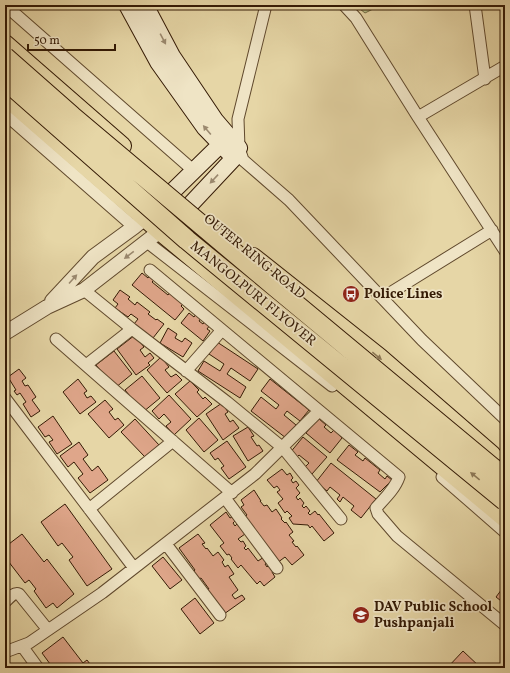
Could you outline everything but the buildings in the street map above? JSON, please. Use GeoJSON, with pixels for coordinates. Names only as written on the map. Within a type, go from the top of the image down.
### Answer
{"type":"FeatureCollection","features":[{"type":"Feature","properties":{"kind":"highway","name":"MANGOLPURI FLYOVER"},"geometry":{"type":"LineString","coordinates":[[5,58],[231,250],[505,478]]}},
{"type":"Feature","properties":{"kind":"highway","name":"MANGOLPURI FLYOVER"},"geometry":{"type":"LineString","coordinates":[[5,80],[187,240],[505,501]]}},
{"type":"Feature","properties":{"kind":"main road"},"geometry":{"type":"LineString","coordinates":[[128,5],[158,62],[205,128],[224,140],[239,155],[189,206]]}},
{"type":"Feature","properties":{"kind":"main road"},"geometry":{"type":"LineString","coordinates":[[145,5],[172,56],[215,120],[224,140]]}},
{"type":"Feature","properties":{"kind":"main road","name":"OUTER RING ROAD"},"geometry":{"type":"LineString","coordinates":[[5,44],[189,206],[379,357],[505,467]]}},
{"type":"Feature","properties":{"kind":"main road"},"geometry":{"type":"LineString","coordinates":[[5,96],[97,176],[154,236],[258,312],[505,518]]}},
{"type":"Feature","properties":{"kind":"main road"},"geometry":{"type":"LineString","coordinates":[[173,191],[194,172],[224,140]]}},
{"type":"Feature","properties":{"kind":"main road"},"geometry":{"type":"LineString","coordinates":[[97,176],[121,146]]}},
{"type":"Feature","properties":{"kind":"main road"},"geometry":{"type":"LineString","coordinates":[[258,312],[281,279]]}},
{"type":"Feature","properties":{"kind":"main road"},"geometry":{"type":"LineString","coordinates":[[433,458],[460,428]]}},
{"type":"Feature","properties":{"kind":"street"},"geometry":{"type":"LineString","coordinates":[[5,5],[194,172]]}},
{"type":"Feature","properties":{"kind":"street"},"geometry":{"type":"LineString","coordinates":[[266,5],[238,119],[239,155],[289,200],[422,340],[505,419]]}},
{"type":"Feature","properties":{"kind":"street"},"geometry":{"type":"LineString","coordinates":[[344,5],[356,18],[505,251]]}},
{"type":"Feature","properties":{"kind":"street"},"geometry":{"type":"LineString","coordinates":[[475,5],[485,78]]}},
{"type":"Feature","properties":{"kind":"street"},"geometry":{"type":"LineString","coordinates":[[418,117],[505,66]]}},
{"type":"Feature","properties":{"kind":"street"},"geometry":{"type":"LineString","coordinates":[[5,114],[140,222],[93,258],[47,308]]}},
{"type":"Feature","properties":{"kind":"street"},"geometry":{"type":"LineString","coordinates":[[224,140],[238,119]]}},
{"type":"Feature","properties":{"kind":"street"},"geometry":{"type":"LineString","coordinates":[[382,298],[492,230]]}},
{"type":"Feature","properties":{"kind":"street"},"geometry":{"type":"LineString","coordinates":[[5,333],[47,308],[84,290],[154,236],[394,434],[505,532]]}},
{"type":"Feature","properties":{"kind":"street"},"geometry":{"type":"LineString","coordinates":[[150,270],[399,477],[393,488],[376,508],[378,514],[398,536],[505,625]]}},
{"type":"Feature","properties":{"kind":"street"},"geometry":{"type":"LineString","coordinates":[[84,290],[227,402],[282,448],[342,519]]}},
{"type":"Feature","properties":{"kind":"street"},"geometry":{"type":"LineString","coordinates":[[86,365],[132,329]]}},
{"type":"Feature","properties":{"kind":"street"},"geometry":{"type":"LineString","coordinates":[[186,371],[222,330]]}},
{"type":"Feature","properties":{"kind":"street"},"geometry":{"type":"LineString","coordinates":[[56,339],[173,441],[228,495],[276,568]]}},
{"type":"Feature","properties":{"kind":"street"},"geometry":{"type":"LineString","coordinates":[[5,398],[134,568]]}},
{"type":"Feature","properties":{"kind":"street"},"geometry":{"type":"LineString","coordinates":[[5,652],[29,643],[102,593],[166,544],[255,474],[319,411]]}},
{"type":"Feature","properties":{"kind":"street"},"geometry":{"type":"LineString","coordinates":[[89,509],[173,441]]}},
{"type":"Feature","properties":{"kind":"street"},"geometry":{"type":"LineString","coordinates":[[166,544],[220,615]]}},
{"type":"Feature","properties":{"kind":"street"},"geometry":{"type":"LineString","coordinates":[[5,602],[15,593],[19,594],[48,630]]}},
{"type":"Feature","properties":{"kind":"street"},"geometry":{"type":"LineString","coordinates":[[22,646],[38,668]]}},
{"type":"Feature","properties":{"kind":"green space"},"geometry":{"type":"Polygon","coordinates":[[[355,5],[381,5],[365,13],[355,5]]]}},
{"type":"Feature","properties":{"kind":"place","name":"Police Lines"},"geometry":{"type":"Point","coordinates":[351,294]}},
{"type":"Feature","properties":{"kind":"place","name":"DAV Public School Pushpanjali"},"geometry":{"type":"Point","coordinates":[361,615]}}]}
